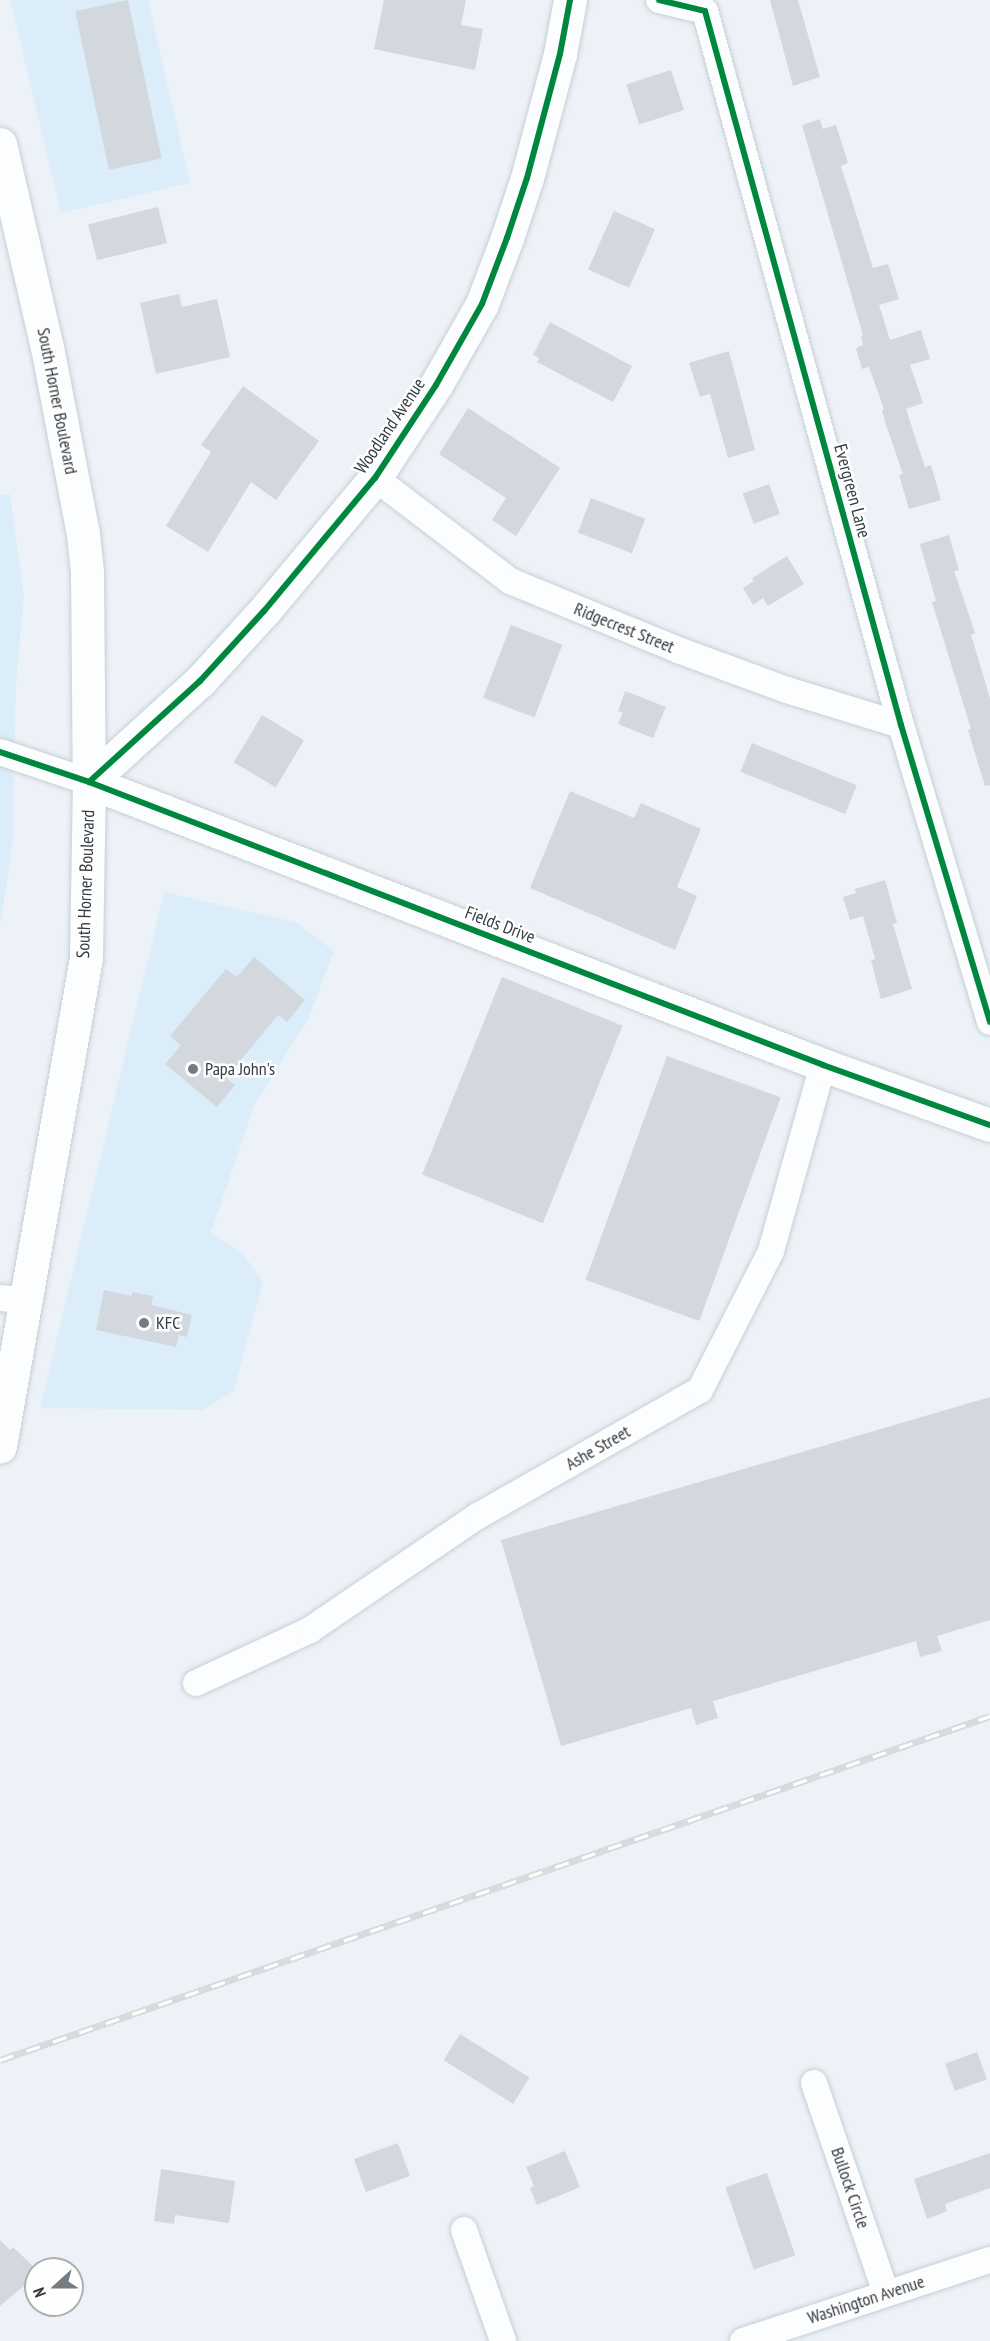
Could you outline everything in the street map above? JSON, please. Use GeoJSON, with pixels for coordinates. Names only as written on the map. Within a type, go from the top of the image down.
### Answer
{"type":"FeatureCollection","features":[{"type":"Feature","properties":{"kind":"street","name":"Woodland Avenue"},"geometry":{"type":"LineString","coordinates":[[89,782],[200,681],[264,611],[375,478],[436,385],[482,304],[526,178],[560,54],[570,0]]}},
{"type":"Feature","properties":{"kind":"street","name":"Evergreen Lane"},"geometry":{"type":"LineString","coordinates":[[659,0],[705,11],[901,725],[990,1022]]}},
{"type":"Feature","properties":{"kind":"street","name":"South Horner Boulevard"},"geometry":{"type":"LineString","coordinates":[[0,144],[47,347],[83,534],[87,573],[89,782],[86,958],[13,1299],[0,1446]]}},
{"type":"Feature","properties":{"kind":"street","name":"Ridgecrest Street"},"geometry":{"type":"LineString","coordinates":[[375,478],[510,582],[787,690],[901,725]]}},
{"type":"Feature","properties":{"kind":"street","name":"Fields Drive"},"geometry":{"type":"LineString","coordinates":[[0,752],[89,782],[823,1065],[990,1125]]}},
{"type":"Feature","properties":{"kind":"street","name":"Ashe Street"},"geometry":{"type":"LineString","coordinates":[[196,1683],[310,1630],[478,1516],[700,1390],[771,1251],[823,1065]]}},
{"type":"Feature","properties":{"kind":"street","name":"Bullock Circle"},"geometry":{"type":"LineString","coordinates":[[814,2083],[886,2293]]}},
{"type":"Feature","properties":{"kind":"street"},"geometry":{"type":"LineString","coordinates":[[464,2230],[503,2341]]}},
{"type":"Feature","properties":{"kind":"street","name":"Washington Avenue"},"geometry":{"type":"LineString","coordinates":[[743,2341],[990,2260]]}},
{"type":"Feature","properties":{"kind":"shaded area"},"geometry":{"type":"Polygon","coordinates":[[[10,0],[148,0],[190,183],[61,213],[10,0]]]}},
{"type":"Feature","properties":{"kind":"shaded area"},"geometry":{"type":"Polygon","coordinates":[[[10,494],[24,596],[16,683],[13,840],[0,927],[0,495],[10,494]]]}},
{"type":"Feature","properties":{"kind":"shaded area"},"geometry":{"type":"Polygon","coordinates":[[[164,892],[296,922],[334,951],[309,1017],[254,1106],[211,1232],[244,1255],[263,1282],[234,1391],[202,1410],[40,1408],[164,892]]]}},
{"type":"Feature","properties":{"kind":"building"},"geometry":{"type":"Polygon","coordinates":[[[128,0],[162,158],[109,170],[75,11],[128,0]]]}},
{"type":"Feature","properties":{"kind":"building"},"geometry":{"type":"Polygon","coordinates":[[[384,0],[466,0],[461,25],[483,29],[475,70],[374,49],[384,0]]]}},
{"type":"Feature","properties":{"kind":"building"},"geometry":{"type":"Polygon","coordinates":[[[770,0],[798,0],[820,77],[793,86],[770,0]]]}},
{"type":"Feature","properties":{"kind":"building"},"geometry":{"type":"Polygon","coordinates":[[[671,70],[684,110],[639,124],[626,85],[671,70]]]}},
{"type":"Feature","properties":{"kind":"building"},"geometry":{"type":"Polygon","coordinates":[[[820,119],[823,129],[836,125],[848,163],[841,166],[873,268],[888,264],[899,299],[879,305],[890,340],[921,330],[930,359],[910,365],[923,403],[906,409],[925,467],[931,465],[941,500],[909,509],[899,475],[903,474],[885,422],[882,410],[884,409],[869,367],[862,369],[856,348],[863,345],[861,336],[863,335],[802,125],[820,119]]]}},
{"type":"Feature","properties":{"kind":"building"},"geometry":{"type":"Polygon","coordinates":[[[158,207],[167,243],[97,260],[88,224],[158,207]]]}},
{"type":"Feature","properties":{"kind":"building"},"geometry":{"type":"Polygon","coordinates":[[[614,211],[655,229],[629,288],[588,269],[614,211]]]}},
{"type":"Feature","properties":{"kind":"building"},"geometry":{"type":"Polygon","coordinates":[[[179,294],[182,307],[217,299],[230,357],[156,374],[140,303],[179,294]]]}},
{"type":"Feature","properties":{"kind":"building"},"geometry":{"type":"Polygon","coordinates":[[[550,322],[632,366],[613,402],[537,362],[539,358],[533,355],[550,322]]]}},
{"type":"Feature","properties":{"kind":"building"},"geometry":{"type":"Polygon","coordinates":[[[729,351],[755,450],[728,458],[710,394],[700,397],[689,363],[729,351]]]}},
{"type":"Feature","properties":{"kind":"building"},"geometry":{"type":"Polygon","coordinates":[[[243,386],[319,441],[276,500],[251,482],[208,552],[166,526],[211,452],[201,445],[243,386]]]}},
{"type":"Feature","properties":{"kind":"building"},"geometry":{"type":"Polygon","coordinates":[[[468,408],[560,468],[516,536],[492,520],[506,498],[439,454],[468,408]]]}},
{"type":"Feature","properties":{"kind":"building"},"geometry":{"type":"Polygon","coordinates":[[[769,484],[780,514],[754,524],[743,494],[769,484]]]}},
{"type":"Feature","properties":{"kind":"building"},"geometry":{"type":"Polygon","coordinates":[[[591,498],[645,519],[632,553],[578,533],[591,498]]]}},
{"type":"Feature","properties":{"kind":"building"},"geometry":{"type":"Polygon","coordinates":[[[949,535],[959,570],[954,571],[975,633],[971,635],[990,698],[990,785],[985,786],[968,730],[971,729],[932,602],[936,601],[920,544],[949,535]]]}},
{"type":"Feature","properties":{"kind":"building"},"geometry":{"type":"Polygon","coordinates":[[[787,556],[804,584],[768,606],[763,598],[753,605],[743,588],[754,581],[752,578],[787,556]]]}},
{"type":"Feature","properties":{"kind":"building"},"geometry":{"type":"Polygon","coordinates":[[[511,625],[562,645],[534,718],[483,698],[511,625]]]}},
{"type":"Feature","properties":{"kind":"building"},"geometry":{"type":"Polygon","coordinates":[[[625,691],[666,707],[653,738],[618,724],[623,713],[618,711],[625,691]]]}},
{"type":"Feature","properties":{"kind":"building"},"geometry":{"type":"Polygon","coordinates":[[[262,715],[304,740],[276,787],[234,762],[262,715]]]}},
{"type":"Feature","properties":{"kind":"building"},"geometry":{"type":"Polygon","coordinates":[[[752,743],[857,785],[845,814],[740,772],[752,743]]]}},
{"type":"Feature","properties":{"kind":"building"},"geometry":{"type":"Polygon","coordinates":[[[570,791],[634,818],[641,803],[701,829],[677,887],[697,896],[675,950],[530,888],[570,791]]]}},
{"type":"Feature","properties":{"kind":"building"},"geometry":{"type":"Polygon","coordinates":[[[885,880],[897,923],[893,924],[912,989],[881,999],[871,960],[875,959],[863,916],[850,920],[843,897],[856,893],[855,889],[885,880]]]}},
{"type":"Feature","properties":{"kind":"building"},"geometry":{"type":"Polygon","coordinates":[[[254,957],[305,1000],[287,1022],[278,1015],[226,1078],[235,1085],[217,1107],[165,1064],[181,1045],[170,1036],[226,969],[237,977],[254,957]]]}},
{"type":"Feature","properties":{"kind":"building"},"geometry":{"type":"Polygon","coordinates":[[[502,977],[623,1026],[543,1223],[422,1174],[502,977]]]}},
{"type":"Feature","properties":{"kind":"building"},"geometry":{"type":"Polygon","coordinates":[[[667,1056],[781,1097],[699,1321],[586,1280],[667,1056]]]}},
{"type":"Feature","properties":{"kind":"building","name":"KFC"},"geometry":{"type":"Polygon","coordinates":[[[104,1290],[132,1296],[132,1292],[153,1296],[151,1305],[192,1315],[187,1337],[179,1335],[176,1347],[96,1330],[104,1290]]]}},
{"type":"Feature","properties":{"kind":"building"},"geometry":{"type":"Polygon","coordinates":[[[990,1397],[990,1620],[937,1636],[942,1651],[920,1657],[916,1641],[713,1701],[718,1718],[696,1725],[691,1708],[561,1746],[501,1540],[990,1397]]]}},
{"type":"Feature","properties":{"kind":"building"},"geometry":{"type":"Polygon","coordinates":[[[460,2034],[530,2077],[513,2104],[444,2060],[460,2034]]]}},
{"type":"Feature","properties":{"kind":"building"},"geometry":{"type":"Polygon","coordinates":[[[977,2052],[987,2079],[955,2091],[945,2064],[977,2052]]]}},
{"type":"Feature","properties":{"kind":"building"},"geometry":{"type":"Polygon","coordinates":[[[398,2143],[410,2176],[366,2192],[354,2159],[398,2143]]]}},
{"type":"Feature","properties":{"kind":"building"},"geometry":{"type":"Polygon","coordinates":[[[565,2151],[580,2187],[537,2205],[530,2188],[534,2186],[526,2167],[565,2151]]]}},
{"type":"Feature","properties":{"kind":"building"},"geometry":{"type":"Polygon","coordinates":[[[990,2153],[990,2188],[945,2204],[947,2211],[927,2219],[914,2179],[990,2153]]]}},
{"type":"Feature","properties":{"kind":"building"},"geometry":{"type":"Polygon","coordinates":[[[161,2169],[235,2181],[229,2223],[175,2215],[174,2224],[154,2221],[161,2169]]]}},
{"type":"Feature","properties":{"kind":"building"},"geometry":{"type":"Polygon","coordinates":[[[767,2173],[795,2255],[754,2270],[725,2187],[767,2173]]]}},
{"type":"Feature","properties":{"kind":"building"},"geometry":{"type":"Polygon","coordinates":[[[0,2240],[10,2250],[13,2247],[24,2258],[24,2286],[0,2306],[0,2240]]]}},
{"type":"Feature","properties":{"kind":"railway"},"geometry":{"type":"LineString","coordinates":[[0,2060],[990,1716]]}},
{"type":"Feature","properties":{"kind":"cycle path"},"geometry":{"type":"LineString","coordinates":[[89,782],[200,681],[264,611],[375,478],[436,385],[482,304],[507,238],[527,178],[560,54],[570,0]]}},
{"type":"Feature","properties":{"kind":"cycle path"},"geometry":{"type":"LineString","coordinates":[[659,0],[705,11],[901,725],[990,1022]]}},
{"type":"Feature","properties":{"kind":"cycle path"},"geometry":{"type":"LineString","coordinates":[[0,752],[89,782],[823,1065],[990,1125]]}},
{"type":"Feature","properties":{"kind":"place","name":"Papa John's"},"geometry":{"type":"Point","coordinates":[193,1069]}},
{"type":"Feature","properties":{"kind":"place","name":"KFC"},"geometry":{"type":"Point","coordinates":[144,1323]}}]}
